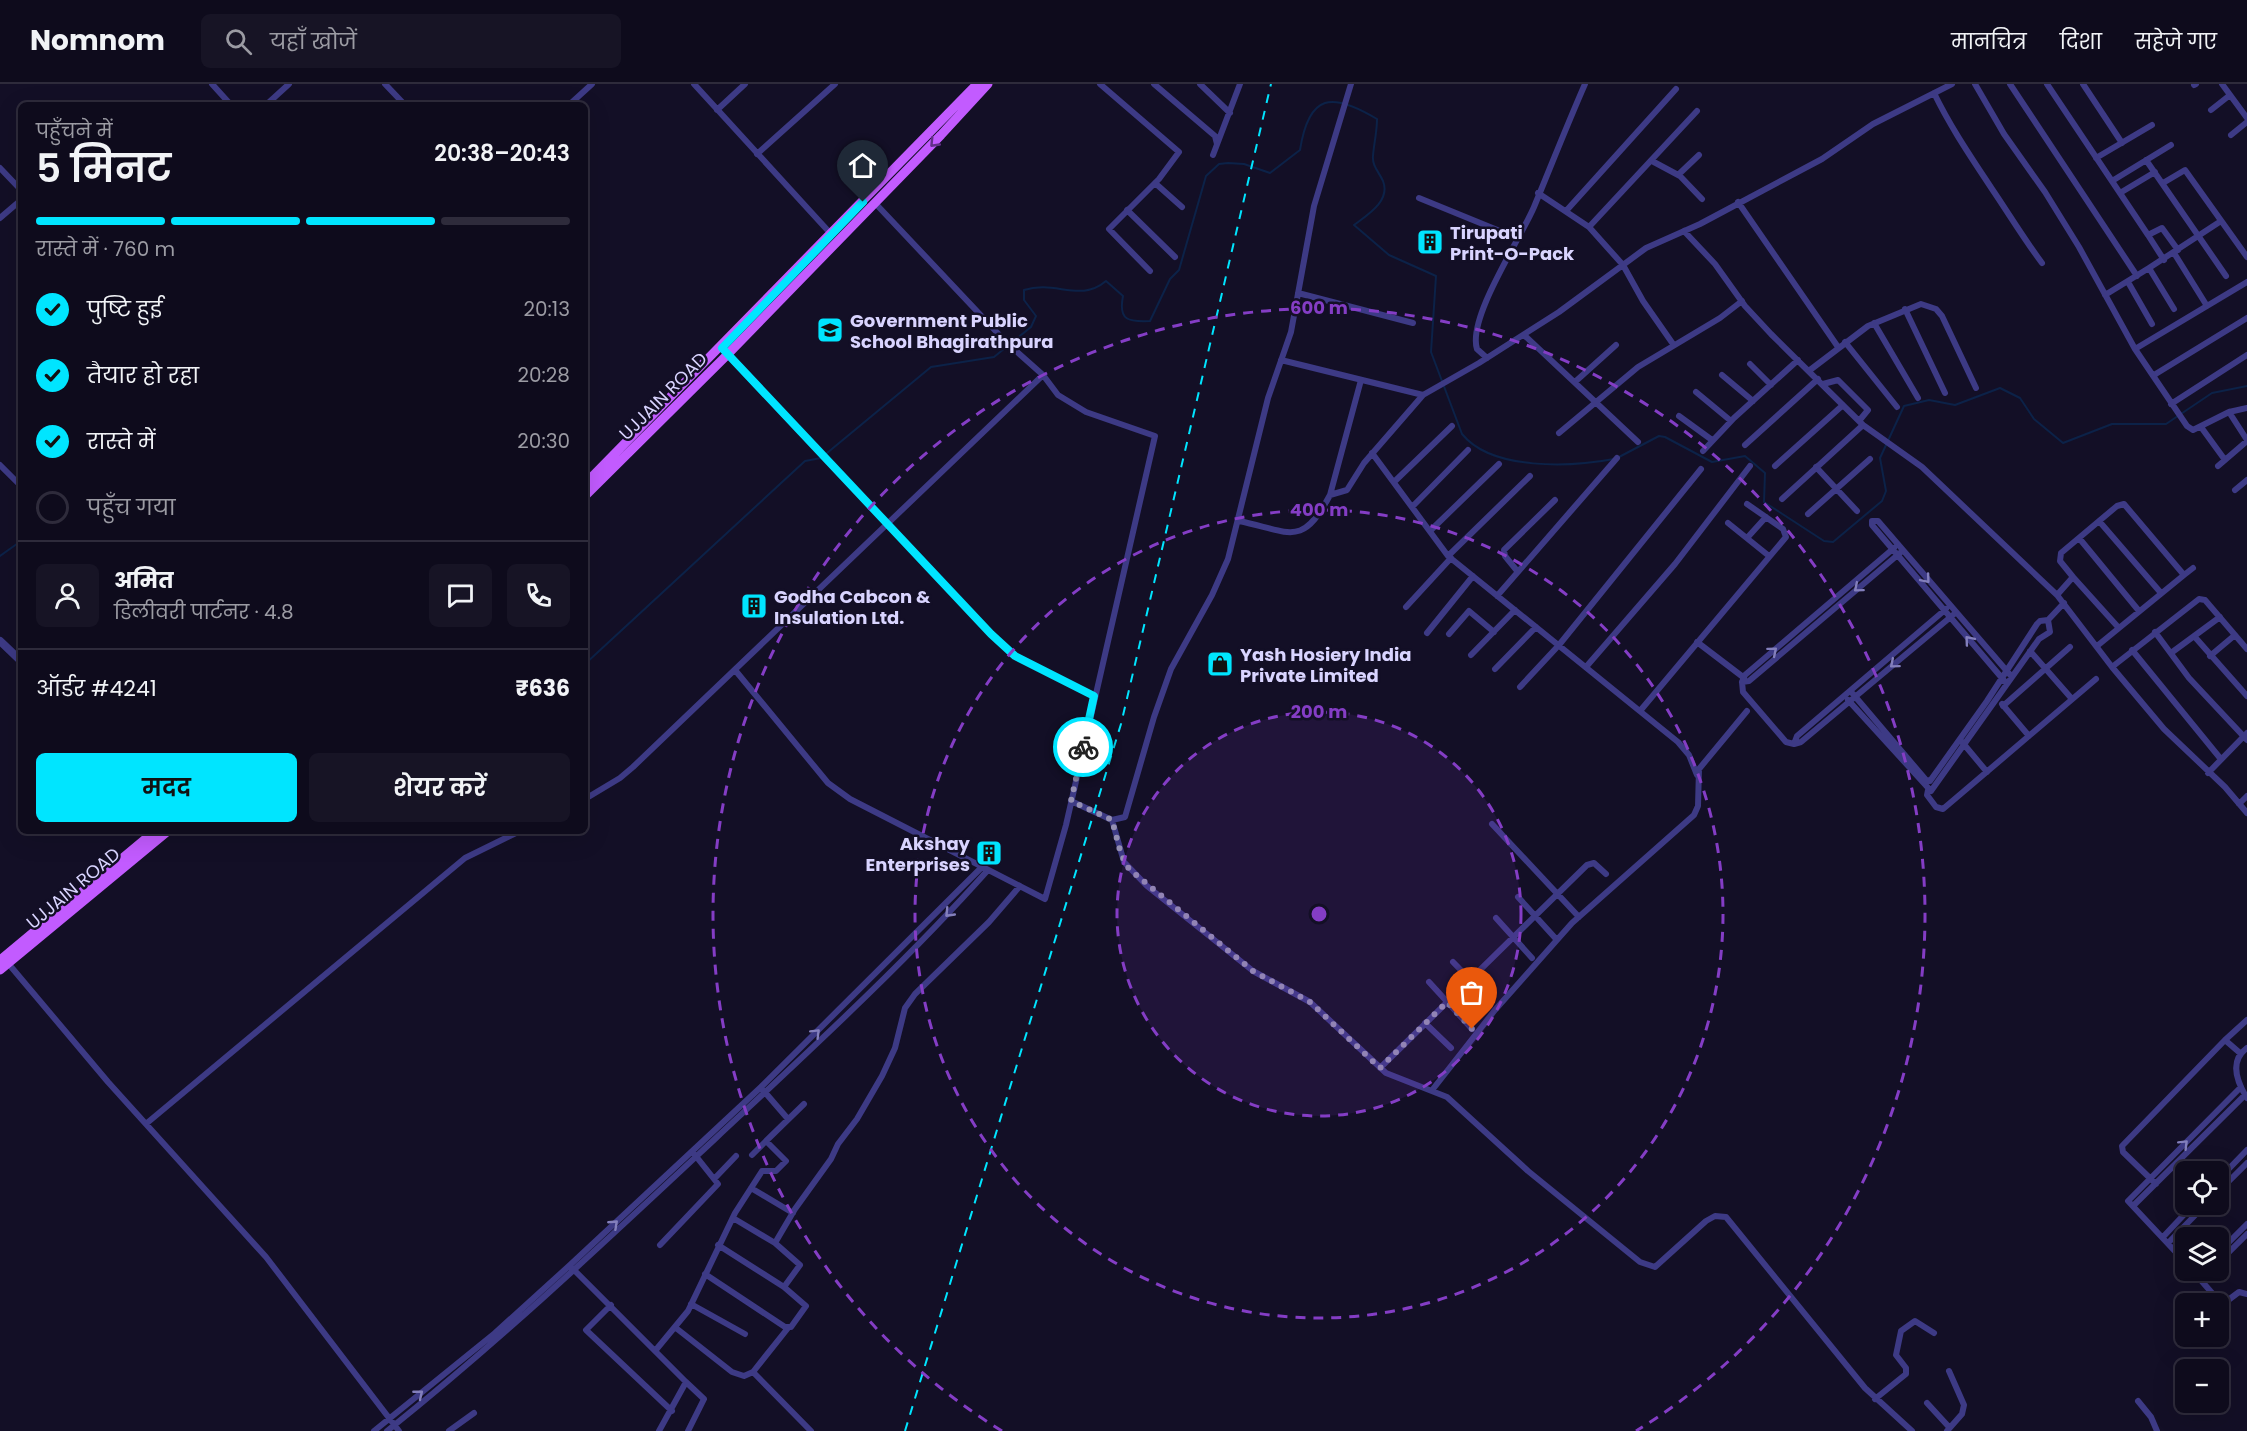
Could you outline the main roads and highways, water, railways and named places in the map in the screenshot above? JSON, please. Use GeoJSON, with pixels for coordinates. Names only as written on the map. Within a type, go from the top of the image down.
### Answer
{"type":"FeatureCollection","features":[{"type":"Feature","properties":{"kind":"main road","name":"UJJAIN ROAD"},"geometry":{"type":"LineString","coordinates":[[725,351],[831,234],[977,84]]}},
{"type":"Feature","properties":{"kind":"main road","name":"UJJAIN ROAD"},"geometry":{"type":"LineString","coordinates":[[588,483],[875,203],[988,84]]}},
{"type":"Feature","properties":{"kind":"main road","name":"UJJAIN ROAD"},"geometry":{"type":"LineString","coordinates":[[0,970],[4,960],[151,834]]}},
{"type":"Feature","properties":{"kind":"main road","name":"UJJAIN ROAD"},"geometry":{"type":"LineString","coordinates":[[4,960],[164,834]]}},
{"type":"Feature","properties":{"kind":"waterway"},"geometry":{"type":"LineString","coordinates":[[588,661],[805,461],[821,458],[931,367],[994,357],[1031,327],[1036,316],[1024,300],[1024,290],[1047,287],[1087,290],[1106,281],[1123,296],[1122,311],[1127,318],[1136,321],[1150,321],[1170,279],[1179,270],[1206,176],[1219,164],[1228,163],[1244,164],[1270,173],[1300,150],[1310,117],[1316,108],[1325,103],[1347,104],[1377,119],[1373,160],[1383,181],[1384,195],[1376,207],[1354,225],[1389,255],[1436,276],[1431,352],[1462,434],[1475,446],[1492,455],[1512,460],[1576,464],[1614,459]]}},
{"type":"Feature","properties":{"kind":"waterway"},"geometry":{"type":"LineString","coordinates":[[1619,457],[1659,436],[1712,462],[1745,456],[1765,473],[1764,502],[1824,541],[1833,542],[1882,501],[1886,491],[1880,458],[1904,406],[1929,400],[1955,405],[2000,388],[2020,398],[2034,419],[2063,443],[2112,424],[2166,424],[2212,393],[2247,386]]}},
{"type":"Feature","properties":{"kind":"waterway"},"geometry":{"type":"LineString","coordinates":[[0,556],[18,543]]}},
{"type":"Feature","properties":{"kind":"railway"},"geometry":{"type":"LineString","coordinates":[[905,1431],[1121,724],[1271,84]]}},
{"type":"Feature","properties":{"kind":"place","name":"Tirupati Print-O-Pack"},"geometry":{"type":"Point","coordinates":[1430,242]}},
{"type":"Feature","properties":{"kind":"place","name":"Government Public School Bhagirathpura"},"geometry":{"type":"Point","coordinates":[830,330]}},
{"type":"Feature","properties":{"kind":"place","name":"Godha Cabcon & Insulation Ltd."},"geometry":{"type":"Point","coordinates":[754,606]}},
{"type":"Feature","properties":{"kind":"place","name":"Yash Hosiery India Private Limited"},"geometry":{"type":"Point","coordinates":[1220,664]}},
{"type":"Feature","properties":{"kind":"place","name":"Akshay Enterprises"},"geometry":{"type":"Point","coordinates":[989,853]}}]}
